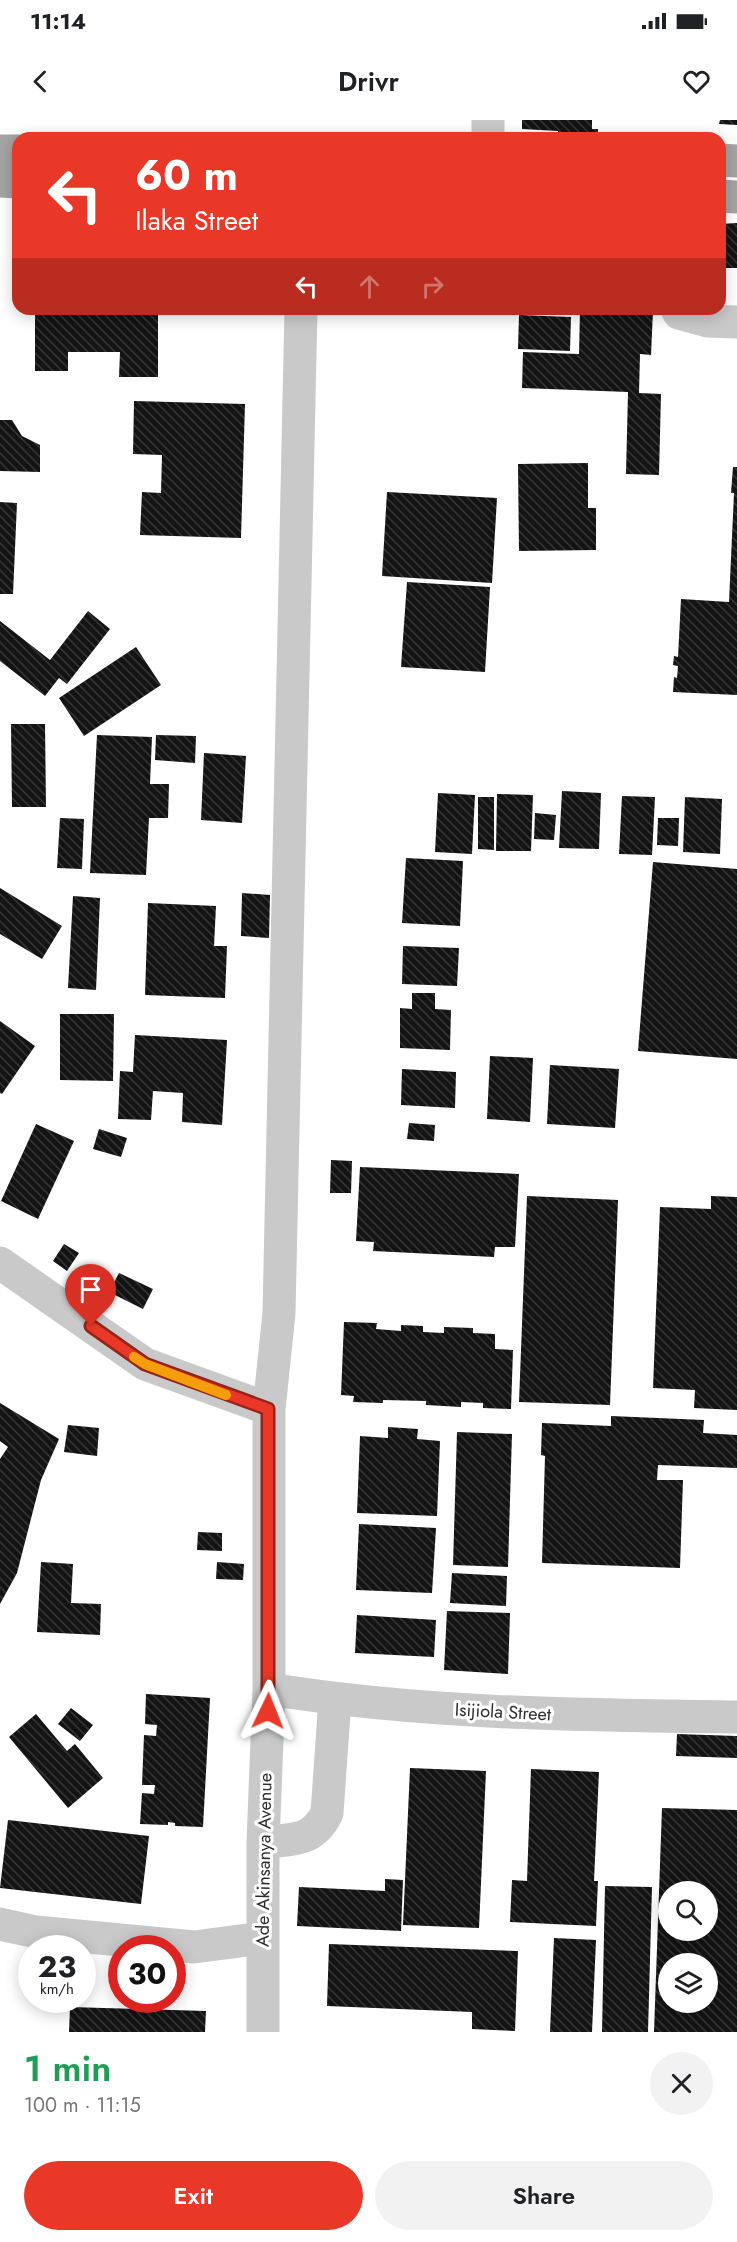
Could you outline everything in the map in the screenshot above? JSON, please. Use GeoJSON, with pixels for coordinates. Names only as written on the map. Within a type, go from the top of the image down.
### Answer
{"type":"FeatureCollection","features":[{"type":"Feature","properties":{"kind":"street","name":"Ade Akinsanya Avenue"},"geometry":{"type":"LineString","coordinates":[[263,2032],[263,1843],[270,1689],[268,1409],[279,1313],[302,315]]}},
{"type":"Feature","properties":{"kind":"street"},"geometry":{"type":"LineString","coordinates":[[686,315],[708,321],[737,322]]}},
{"type":"Feature","properties":{"kind":"street"},"geometry":{"type":"LineString","coordinates":[[0,1263],[145,1364],[268,1409]]}},
{"type":"Feature","properties":{"kind":"street","name":"Isijiola Street"},"geometry":{"type":"LineString","coordinates":[[270,1689],[335,1699],[510,1714],[737,1717]]}},
{"type":"Feature","properties":{"kind":"street"},"geometry":{"type":"LineString","coordinates":[[263,1843],[307,1836],[319,1828],[327,1813],[335,1699]]}},
{"type":"Feature","properties":{"kind":"street"},"geometry":{"type":"LineString","coordinates":[[0,1924],[36,1932],[194,1947],[262,1938]]}},
{"type":"Feature","properties":{"kind":"building"},"geometry":{"type":"Polygon","coordinates":[[[522,120],[592,120],[592,129],[598,129],[598,132],[558,132],[522,129],[522,120]]]}},
{"type":"Feature","properties":{"kind":"building"},"geometry":{"type":"Polygon","coordinates":[[[720,120],[737,120],[737,125],[719,124],[720,120]]]}},
{"type":"Feature","properties":{"kind":"building"},"geometry":{"type":"Polygon","coordinates":[[[737,223],[737,268],[726,268],[726,224],[737,223]]]}},
{"type":"Feature","properties":{"kind":"building"},"geometry":{"type":"Polygon","coordinates":[[[35,315],[158,315],[158,377],[119,377],[120,352],[68,352],[68,371],[35,371],[35,315]]]}},
{"type":"Feature","properties":{"kind":"building"},"geometry":{"type":"Polygon","coordinates":[[[519,315],[571,317],[570,351],[518,349],[519,315]]]}},
{"type":"Feature","properties":{"kind":"building"},"geometry":{"type":"Polygon","coordinates":[[[580,315],[653,315],[651,355],[640,354],[639,393],[661,394],[659,475],[626,474],[628,392],[522,388],[523,352],[579,354],[580,315]]]}},
{"type":"Feature","properties":{"kind":"building"},"geometry":{"type":"Polygon","coordinates":[[[134,401],[245,404],[241,538],[140,535],[142,492],[161,493],[162,455],[133,454],[134,401]]]}},
{"type":"Feature","properties":{"kind":"building"},"geometry":{"type":"Polygon","coordinates":[[[0,420],[12,420],[22,436],[40,445],[40,472],[0,471],[0,420]]]}},
{"type":"Feature","properties":{"kind":"building"},"geometry":{"type":"Polygon","coordinates":[[[588,463],[588,508],[596,508],[596,550],[519,551],[518,464],[588,463]]]}},
{"type":"Feature","properties":{"kind":"building"},"geometry":{"type":"Polygon","coordinates":[[[733,467],[737,467],[737,695],[673,692],[674,677],[677,678],[678,666],[673,665],[674,656],[678,657],[681,599],[729,602],[733,467]]]}},
{"type":"Feature","properties":{"kind":"building"},"geometry":{"type":"Polygon","coordinates":[[[387,492],[497,498],[492,583],[382,576],[387,492]]]}},
{"type":"Feature","properties":{"kind":"building"},"geometry":{"type":"Polygon","coordinates":[[[0,502],[17,503],[13,594],[0,594],[0,502]]]}},
{"type":"Feature","properties":{"kind":"building"},"geometry":{"type":"Polygon","coordinates":[[[407,582],[490,587],[485,672],[401,667],[407,582]]]}},
{"type":"Feature","properties":{"kind":"building"},"geometry":{"type":"Polygon","coordinates":[[[88,611],[110,629],[67,684],[59,678],[45,696],[0,661],[0,621],[50,660],[88,611]]]}},
{"type":"Feature","properties":{"kind":"building"},"geometry":{"type":"Polygon","coordinates":[[[136,647],[161,685],[84,736],[59,698],[136,647]]]}},
{"type":"Feature","properties":{"kind":"building"},"geometry":{"type":"Polygon","coordinates":[[[11,724],[45,724],[46,807],[12,807],[11,724]]]}},
{"type":"Feature","properties":{"kind":"building"},"geometry":{"type":"Polygon","coordinates":[[[97,735],[152,737],[150,784],[169,784],[168,818],[149,818],[146,875],[90,873],[97,735]]]}},
{"type":"Feature","properties":{"kind":"building"},"geometry":{"type":"Polygon","coordinates":[[[156,735],[196,736],[195,763],[155,760],[156,735]]]}},
{"type":"Feature","properties":{"kind":"building"},"geometry":{"type":"Polygon","coordinates":[[[204,753],[246,756],[242,823],[201,820],[204,753]]]}},
{"type":"Feature","properties":{"kind":"building"},"geometry":{"type":"Polygon","coordinates":[[[562,791],[601,793],[599,849],[559,848],[562,791]]]}},
{"type":"Feature","properties":{"kind":"building"},"geometry":{"type":"Polygon","coordinates":[[[438,793],[475,795],[472,854],[435,852],[438,793]]]}},
{"type":"Feature","properties":{"kind":"building"},"geometry":{"type":"Polygon","coordinates":[[[497,794],[533,795],[531,851],[496,851],[497,794]]]}},
{"type":"Feature","properties":{"kind":"building"},"geometry":{"type":"Polygon","coordinates":[[[622,796],[655,797],[652,855],[619,854],[622,796]]]}},
{"type":"Feature","properties":{"kind":"building"},"geometry":{"type":"Polygon","coordinates":[[[478,797],[494,797],[494,850],[478,849],[478,797]]]}},
{"type":"Feature","properties":{"kind":"building"},"geometry":{"type":"Polygon","coordinates":[[[685,797],[722,799],[720,854],[683,852],[685,797]]]}},
{"type":"Feature","properties":{"kind":"building"},"geometry":{"type":"Polygon","coordinates":[[[535,813],[556,815],[554,840],[534,839],[535,813]]]}},
{"type":"Feature","properties":{"kind":"building"},"geometry":{"type":"Polygon","coordinates":[[[60,818],[84,819],[82,869],[57,868],[60,818]]]}},
{"type":"Feature","properties":{"kind":"building"},"geometry":{"type":"Polygon","coordinates":[[[658,818],[679,818],[678,846],[657,845],[658,818]]]}},
{"type":"Feature","properties":{"kind":"building"},"geometry":{"type":"Polygon","coordinates":[[[406,858],[463,861],[460,926],[402,923],[406,858]]]}},
{"type":"Feature","properties":{"kind":"building"},"geometry":{"type":"Polygon","coordinates":[[[653,862],[737,869],[737,1059],[638,1051],[653,862]]]}},
{"type":"Feature","properties":{"kind":"building"},"geometry":{"type":"Polygon","coordinates":[[[0,888],[62,926],[42,959],[0,934],[0,888]]]}},
{"type":"Feature","properties":{"kind":"building"},"geometry":{"type":"Polygon","coordinates":[[[242,893],[270,895],[269,938],[241,936],[242,893]]]}},
{"type":"Feature","properties":{"kind":"building"},"geometry":{"type":"Polygon","coordinates":[[[73,896],[100,898],[96,990],[68,988],[73,896]]]}},
{"type":"Feature","properties":{"kind":"building"},"geometry":{"type":"Polygon","coordinates":[[[148,903],[216,906],[214,946],[227,946],[225,998],[145,995],[148,903]]]}},
{"type":"Feature","properties":{"kind":"building"},"geometry":{"type":"Polygon","coordinates":[[[403,946],[459,948],[457,986],[402,984],[403,946]]]}},
{"type":"Feature","properties":{"kind":"building"},"geometry":{"type":"Polygon","coordinates":[[[412,993],[435,993],[435,1009],[451,1010],[450,1050],[400,1048],[400,1008],[412,1009],[412,993]]]}},
{"type":"Feature","properties":{"kind":"building"},"geometry":{"type":"Polygon","coordinates":[[[60,1014],[114,1014],[113,1081],[60,1080],[60,1014]]]}},
{"type":"Feature","properties":{"kind":"building"},"geometry":{"type":"Polygon","coordinates":[[[0,1021],[35,1046],[2,1094],[0,1093],[0,1021]]]}},
{"type":"Feature","properties":{"kind":"building"},"geometry":{"type":"Polygon","coordinates":[[[135,1035],[227,1040],[222,1125],[182,1122],[183,1093],[153,1091],[151,1120],[118,1119],[120,1071],[133,1072],[135,1035]]]}},
{"type":"Feature","properties":{"kind":"building"},"geometry":{"type":"Polygon","coordinates":[[[490,1056],[533,1058],[530,1122],[487,1119],[490,1056]]]}},
{"type":"Feature","properties":{"kind":"building"},"geometry":{"type":"Polygon","coordinates":[[[550,1065],[619,1069],[615,1128],[547,1124],[550,1065]]]}},
{"type":"Feature","properties":{"kind":"building"},"geometry":{"type":"Polygon","coordinates":[[[402,1069],[456,1072],[455,1108],[401,1105],[402,1069]]]}},
{"type":"Feature","properties":{"kind":"building"},"geometry":{"type":"Polygon","coordinates":[[[409,1123],[435,1125],[434,1141],[407,1139],[409,1123]]]}},
{"type":"Feature","properties":{"kind":"building"},"geometry":{"type":"Polygon","coordinates":[[[36,1124],[74,1141],[38,1219],[1,1201],[36,1124]]]}},
{"type":"Feature","properties":{"kind":"building"},"geometry":{"type":"Polygon","coordinates":[[[99,1129],[127,1138],[121,1157],[93,1149],[99,1129]]]}},
{"type":"Feature","properties":{"kind":"building"},"geometry":{"type":"Polygon","coordinates":[[[331,1160],[352,1161],[351,1193],[330,1193],[331,1160]]]}},
{"type":"Feature","properties":{"kind":"building"},"geometry":{"type":"Polygon","coordinates":[[[360,1167],[519,1174],[515,1247],[495,1247],[494,1257],[373,1251],[374,1242],[356,1241],[360,1167]]]}},
{"type":"Feature","properties":{"kind":"building"},"geometry":{"type":"Polygon","coordinates":[[[527,1196],[618,1200],[610,1405],[519,1402],[527,1196]]]}},
{"type":"Feature","properties":{"kind":"building"},"geometry":{"type":"Polygon","coordinates":[[[711,1196],[737,1197],[737,1410],[694,1408],[695,1390],[653,1388],[660,1207],[711,1209],[711,1196]]]}},
{"type":"Feature","properties":{"kind":"building"},"geometry":{"type":"Polygon","coordinates":[[[64,1244],[79,1253],[67,1271],[53,1261],[64,1244]]]}},
{"type":"Feature","properties":{"kind":"building"},"geometry":{"type":"Polygon","coordinates":[[[119,1273],[153,1289],[143,1309],[109,1292],[119,1273]]]}},
{"type":"Feature","properties":{"kind":"building"},"geometry":{"type":"Polygon","coordinates":[[[344,1322],[377,1323],[376,1329],[401,1331],[401,1325],[423,1326],[423,1332],[444,1333],[444,1327],[473,1328],[473,1333],[495,1334],[495,1349],[513,1350],[511,1409],[483,1408],[483,1403],[461,1402],[461,1407],[426,1405],[426,1401],[353,1402],[354,1396],[341,1395],[344,1322]]]}},
{"type":"Feature","properties":{"kind":"building"},"geometry":{"type":"Polygon","coordinates":[[[0,1403],[59,1439],[41,1480],[17,1573],[0,1604],[0,1459],[8,1447],[0,1441],[0,1403]]]}},
{"type":"Feature","properties":{"kind":"building"},"geometry":{"type":"Polygon","coordinates":[[[611,1416],[704,1420],[703,1433],[737,1435],[737,1468],[658,1465],[657,1480],[683,1480],[680,1568],[542,1563],[545,1456],[541,1455],[542,1423],[611,1426],[611,1416]]]}},
{"type":"Feature","properties":{"kind":"building"},"geometry":{"type":"Polygon","coordinates":[[[68,1425],[99,1428],[97,1456],[64,1452],[68,1425]]]}},
{"type":"Feature","properties":{"kind":"building"},"geometry":{"type":"Polygon","coordinates":[[[388,1427],[418,1429],[417,1439],[440,1441],[437,1516],[357,1513],[360,1436],[388,1438],[388,1427]]]}},
{"type":"Feature","properties":{"kind":"building"},"geometry":{"type":"Polygon","coordinates":[[[457,1432],[512,1434],[508,1567],[453,1565],[457,1432]]]}},
{"type":"Feature","properties":{"kind":"building"},"geometry":{"type":"Polygon","coordinates":[[[359,1524],[436,1528],[432,1593],[356,1590],[359,1524]]]}},
{"type":"Feature","properties":{"kind":"building"},"geometry":{"type":"Polygon","coordinates":[[[198,1532],[222,1533],[222,1551],[197,1550],[198,1532]]]}},
{"type":"Feature","properties":{"kind":"building"},"geometry":{"type":"Polygon","coordinates":[[[41,1562],[73,1564],[71,1603],[101,1604],[100,1635],[37,1632],[41,1562]]]}},
{"type":"Feature","properties":{"kind":"building"},"geometry":{"type":"Polygon","coordinates":[[[217,1562],[244,1564],[243,1580],[216,1579],[217,1562]]]}},
{"type":"Feature","properties":{"kind":"building"},"geometry":{"type":"Polygon","coordinates":[[[452,1573],[507,1576],[506,1606],[450,1603],[452,1573]]]}},
{"type":"Feature","properties":{"kind":"building"},"geometry":{"type":"Polygon","coordinates":[[[447,1611],[510,1613],[508,1674],[444,1670],[447,1611]]]}},
{"type":"Feature","properties":{"kind":"building"},"geometry":{"type":"Polygon","coordinates":[[[357,1615],[436,1620],[434,1657],[355,1653],[357,1615]]]}},
{"type":"Feature","properties":{"kind":"building"},"geometry":{"type":"Polygon","coordinates":[[[146,1694],[210,1698],[203,1827],[175,1826],[175,1823],[168,1822],[168,1825],[140,1824],[142,1793],[154,1794],[155,1785],[142,1785],[144,1735],[156,1736],[157,1725],[145,1724],[146,1694]]]}},
{"type":"Feature","properties":{"kind":"building"},"geometry":{"type":"Polygon","coordinates":[[[71,1708],[93,1725],[80,1741],[58,1724],[71,1708]]]}},
{"type":"Feature","properties":{"kind":"building"},"geometry":{"type":"Polygon","coordinates":[[[36,1714],[67,1751],[75,1744],[103,1778],[68,1808],[9,1737],[36,1714]]]}},
{"type":"Feature","properties":{"kind":"building"},"geometry":{"type":"Polygon","coordinates":[[[677,1734],[737,1736],[737,1758],[676,1756],[677,1734]]]}},
{"type":"Feature","properties":{"kind":"building"},"geometry":{"type":"Polygon","coordinates":[[[410,1768],[486,1771],[479,1928],[403,1925],[410,1768]]]}},
{"type":"Feature","properties":{"kind":"building"},"geometry":{"type":"Polygon","coordinates":[[[531,1769],[599,1772],[594,1881],[598,1881],[596,1926],[510,1922],[512,1880],[527,1881],[531,1769]]]}},
{"type":"Feature","properties":{"kind":"building"},"geometry":{"type":"Polygon","coordinates":[[[662,1808],[737,1810],[737,2032],[654,2032],[658,1920],[658,1941],[718,1941],[718,1881],[659,1881],[662,1808]]]}},
{"type":"Feature","properties":{"kind":"building"},"geometry":{"type":"Polygon","coordinates":[[[8,1820],[149,1836],[141,1904],[0,1888],[8,1820]]]}},
{"type":"Feature","properties":{"kind":"building"},"geometry":{"type":"Polygon","coordinates":[[[385,1879],[403,1880],[401,1931],[297,1926],[299,1887],[385,1891],[385,1879]]]}},
{"type":"Feature","properties":{"kind":"building"},"geometry":{"type":"Polygon","coordinates":[[[605,1886],[652,1887],[648,2032],[602,2032],[605,1886]]]}},
{"type":"Feature","properties":{"kind":"building"},"geometry":{"type":"Polygon","coordinates":[[[554,1938],[596,1940],[592,2032],[550,2032],[554,1938]]]}},
{"type":"Feature","properties":{"kind":"building"},"geometry":{"type":"Polygon","coordinates":[[[329,1944],[518,1951],[515,2031],[472,2029],[472,2012],[327,2006],[329,1944]]]}},
{"type":"Feature","properties":{"kind":"building"},"geometry":{"type":"Polygon","coordinates":[[[96,2008],[108,2008],[108,2013],[206,2011],[205,2032],[69,2032],[70,2013],[96,2013],[96,2008]]]}},
{"type":"Feature","properties":{"kind":"slow traffic"},"geometry":{"type":"LineString","coordinates":[[134,1357],[145,1364],[226,1395]]}},
{"type":"Feature","properties":{"kind":"route"},"geometry":{"type":"LineString","coordinates":[[91,1326],[145,1364],[268,1409],[270,1689],[268,1711]]}}]}
